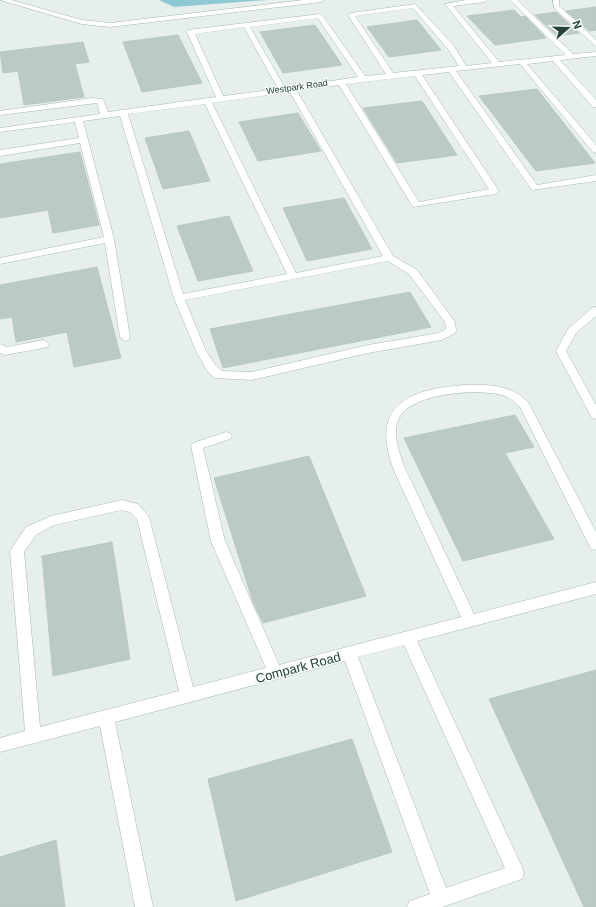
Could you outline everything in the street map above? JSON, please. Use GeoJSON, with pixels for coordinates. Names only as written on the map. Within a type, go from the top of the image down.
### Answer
{"type":"FeatureCollection","features":[{"type":"Feature","properties":{"kind":"street"},"geometry":{"type":"LineString","coordinates":[[3,0],[82,22],[110,26],[321,0]]}},
{"type":"Feature","properties":{"kind":"street"},"geometry":{"type":"LineString","coordinates":[[484,0],[448,4],[497,64]]}},
{"type":"Feature","properties":{"kind":"street"},"geometry":{"type":"LineString","coordinates":[[513,0],[572,56]]}},
{"type":"Feature","properties":{"kind":"street"},"geometry":{"type":"LineString","coordinates":[[556,0],[556,7],[596,44]]}},
{"type":"Feature","properties":{"kind":"street"},"geometry":{"type":"LineString","coordinates":[[391,76],[351,15],[415,6],[451,48],[464,68]]}},
{"type":"Feature","properties":{"kind":"street"},"geometry":{"type":"LineString","coordinates":[[220,98],[191,32],[320,16],[363,79]]}},
{"type":"Feature","properties":{"kind":"street"},"geometry":{"type":"LineString","coordinates":[[246,25],[282,89]]}},
{"type":"Feature","properties":{"kind":"street","name":"Westpark Road"},"geometry":{"type":"LineString","coordinates":[[0,130],[282,89],[596,54]]}},
{"type":"Feature","properties":{"kind":"street"},"geometry":{"type":"LineString","coordinates":[[554,58],[596,105]]}},
{"type":"Feature","properties":{"kind":"street"},"geometry":{"type":"LineString","coordinates":[[521,62],[596,150]]}},
{"type":"Feature","properties":{"kind":"street"},"geometry":{"type":"LineString","coordinates":[[451,69],[535,188],[596,178]]}},
{"type":"Feature","properties":{"kind":"street"},"geometry":{"type":"LineString","coordinates":[[341,82],[416,205],[495,191],[417,73]]}},
{"type":"Feature","properties":{"kind":"street"},"geometry":{"type":"LineString","coordinates":[[123,112],[179,298],[202,351],[212,369],[219,375],[252,376],[368,349],[442,336],[451,331],[450,322],[426,287],[413,272],[389,258],[292,88]]}},
{"type":"Feature","properties":{"kind":"street"},"geometry":{"type":"LineString","coordinates":[[0,113],[92,100],[100,101],[104,114]]}},
{"type":"Feature","properties":{"kind":"street"},"geometry":{"type":"LineString","coordinates":[[207,100],[293,276]]}},
{"type":"Feature","properties":{"kind":"street"},"geometry":{"type":"LineString","coordinates":[[78,118],[109,239],[125,336]]}},
{"type":"Feature","properties":{"kind":"street"},"geometry":{"type":"LineString","coordinates":[[0,153],[84,140]]}},
{"type":"Feature","properties":{"kind":"street"},"geometry":{"type":"LineString","coordinates":[[0,261],[109,239]]}},
{"type":"Feature","properties":{"kind":"street"},"geometry":{"type":"LineString","coordinates":[[179,298],[389,258]]}},
{"type":"Feature","properties":{"kind":"street"},"geometry":{"type":"LineString","coordinates":[[596,310],[572,332],[561,350],[592,401],[596,414]]}},
{"type":"Feature","properties":{"kind":"street"},"geometry":{"type":"LineString","coordinates":[[0,348],[5,351],[44,344]]}},
{"type":"Feature","properties":{"kind":"street"},"geometry":{"type":"LineString","coordinates":[[470,622],[400,471],[392,445],[391,428],[394,416],[404,406],[419,398],[463,388],[490,389],[515,396],[524,405],[596,545]]}},
{"type":"Feature","properties":{"kind":"street"},"geometry":{"type":"LineString","coordinates":[[226,436],[196,446],[218,541],[275,673]]}},
{"type":"Feature","properties":{"kind":"street"},"geometry":{"type":"LineString","coordinates":[[33,737],[17,551],[31,531],[51,521],[122,505],[134,508],[143,517],[188,696]]}},
{"type":"Feature","properties":{"kind":"street","name":"Compark Road"},"geometry":{"type":"LineString","coordinates":[[0,745],[596,588]]}},
{"type":"Feature","properties":{"kind":"street"},"geometry":{"type":"LineString","coordinates":[[408,638],[516,873],[416,907]]}},
{"type":"Feature","properties":{"kind":"street"},"geometry":{"type":"LineString","coordinates":[[350,653],[441,899]]}},
{"type":"Feature","properties":{"kind":"street"},"geometry":{"type":"LineString","coordinates":[[106,717],[144,907]]}},
{"type":"Feature","properties":{"kind":"water"},"geometry":{"type":"Polygon","coordinates":[[[159,0],[267,0],[174,7],[159,0]]]}},
{"type":"Feature","properties":{"kind":"building"},"geometry":{"type":"Polygon","coordinates":[[[596,7],[596,30],[589,31],[566,11],[596,7]]]}},
{"type":"Feature","properties":{"kind":"building"},"geometry":{"type":"Polygon","coordinates":[[[514,10],[521,17],[525,16],[546,38],[495,45],[467,16],[514,10]]]}},
{"type":"Feature","properties":{"kind":"building"},"geometry":{"type":"Polygon","coordinates":[[[556,12],[579,33],[557,36],[535,15],[556,12]]]}},
{"type":"Feature","properties":{"kind":"building"},"geometry":{"type":"Polygon","coordinates":[[[417,20],[441,50],[389,57],[367,27],[417,20]]]}},
{"type":"Feature","properties":{"kind":"building"},"geometry":{"type":"Polygon","coordinates":[[[315,25],[342,65],[283,73],[260,32],[315,25]]]}},
{"type":"Feature","properties":{"kind":"building"},"geometry":{"type":"Polygon","coordinates":[[[178,35],[202,83],[142,92],[123,42],[178,35]]]}},
{"type":"Feature","properties":{"kind":"building"},"geometry":{"type":"Polygon","coordinates":[[[83,42],[89,62],[75,64],[84,97],[24,105],[18,71],[3,73],[0,52],[83,42]]]}},
{"type":"Feature","properties":{"kind":"building"},"geometry":{"type":"Polygon","coordinates":[[[537,89],[595,163],[536,171],[479,96],[537,89]]]}},
{"type":"Feature","properties":{"kind":"building"},"geometry":{"type":"Polygon","coordinates":[[[422,101],[457,155],[397,163],[363,108],[422,101]]]}},
{"type":"Feature","properties":{"kind":"building"},"geometry":{"type":"Polygon","coordinates":[[[298,113],[321,151],[258,161],[239,122],[298,113]]]}},
{"type":"Feature","properties":{"kind":"building"},"geometry":{"type":"Polygon","coordinates":[[[189,131],[210,181],[163,189],[145,138],[189,131]]]}},
{"type":"Feature","properties":{"kind":"building"},"geometry":{"type":"Polygon","coordinates":[[[80,152],[99,225],[53,233],[48,210],[0,218],[0,164],[80,152]]]}},
{"type":"Feature","properties":{"kind":"building"},"geometry":{"type":"Polygon","coordinates":[[[344,198],[372,249],[307,261],[283,208],[344,198]]]}},
{"type":"Feature","properties":{"kind":"building"},"geometry":{"type":"Polygon","coordinates":[[[229,216],[253,271],[198,281],[177,226],[229,216]]]}},
{"type":"Feature","properties":{"kind":"building"},"geometry":{"type":"Polygon","coordinates":[[[97,267],[121,358],[74,367],[67,332],[16,342],[12,317],[0,319],[0,285],[97,267]]]}},
{"type":"Feature","properties":{"kind":"building"},"geometry":{"type":"Polygon","coordinates":[[[410,292],[431,327],[223,368],[210,329],[410,292]]]}},
{"type":"Feature","properties":{"kind":"building"},"geometry":{"type":"Polygon","coordinates":[[[515,415],[534,447],[505,453],[554,539],[463,561],[404,438],[515,415]]]}},
{"type":"Feature","properties":{"kind":"building"},"geometry":{"type":"Polygon","coordinates":[[[309,456],[366,596],[263,623],[253,602],[214,478],[309,456]]]}},
{"type":"Feature","properties":{"kind":"building"},"geometry":{"type":"Polygon","coordinates":[[[112,542],[130,659],[53,676],[42,556],[112,542]]]}},
{"type":"Feature","properties":{"kind":"building"},"geometry":{"type":"Polygon","coordinates":[[[596,670],[596,907],[584,907],[489,699],[596,670]]]}},
{"type":"Feature","properties":{"kind":"building"},"geometry":{"type":"Polygon","coordinates":[[[352,739],[392,852],[236,901],[208,779],[352,739]]]}},
{"type":"Feature","properties":{"kind":"building"},"geometry":{"type":"Polygon","coordinates":[[[56,840],[65,907],[0,907],[0,857],[56,840]]]}}]}
